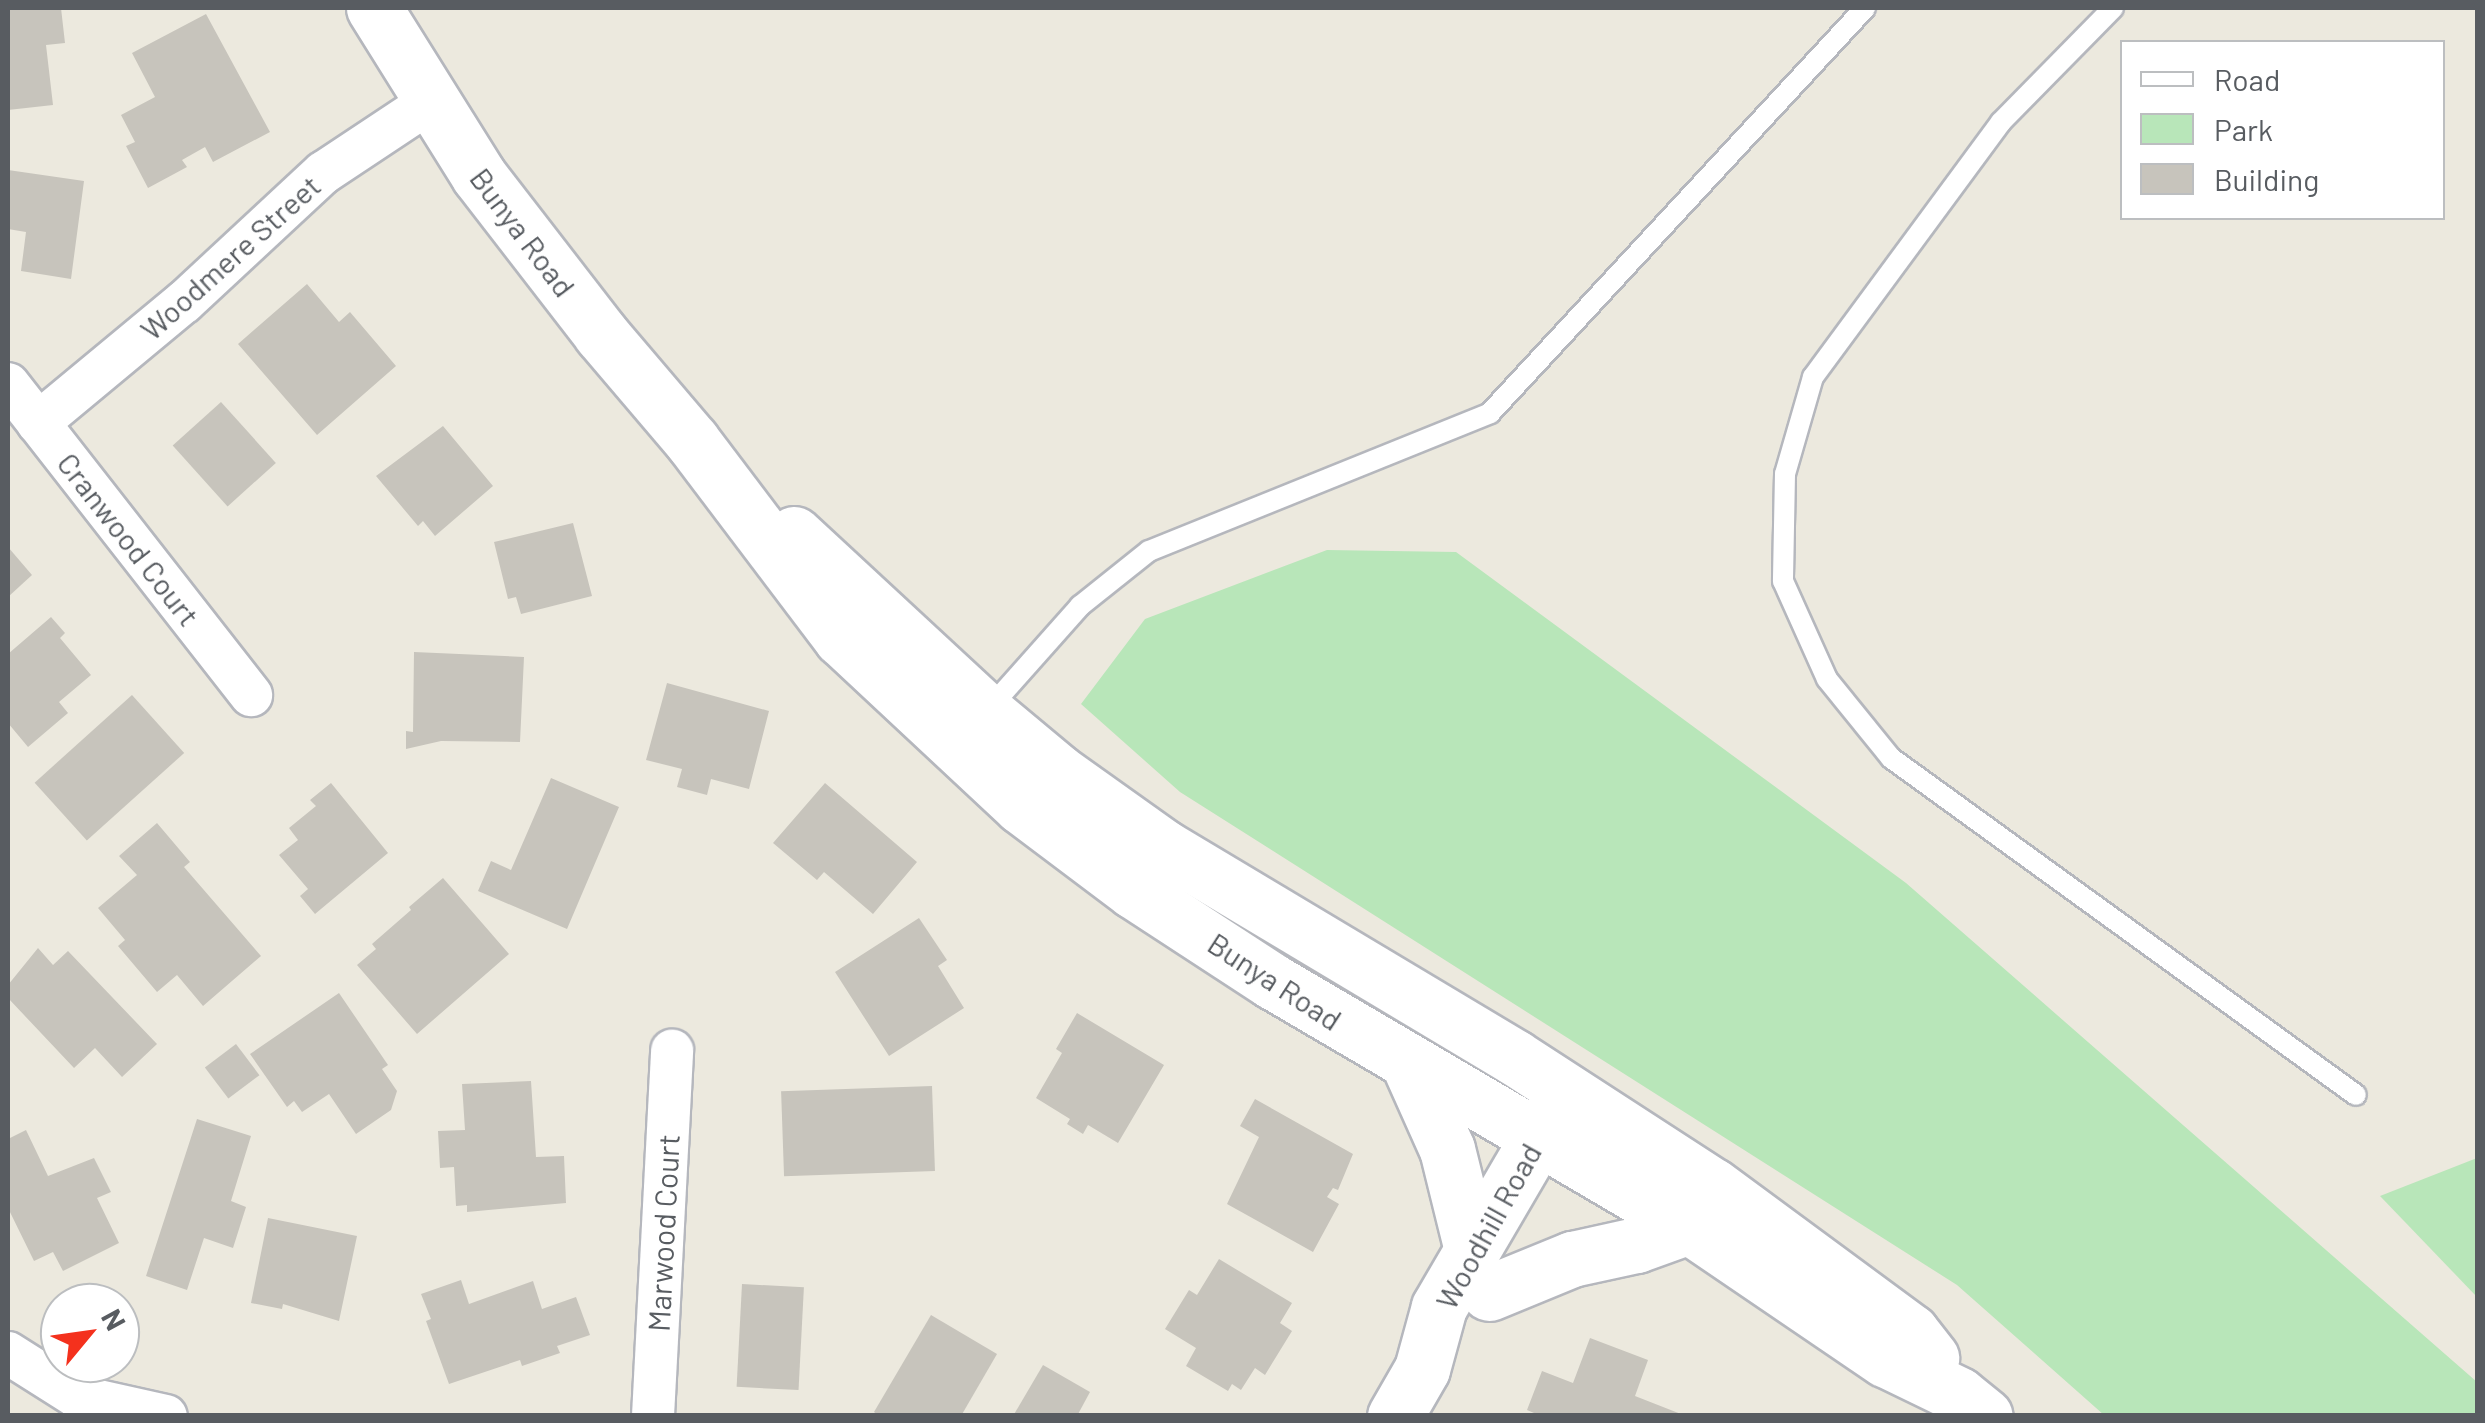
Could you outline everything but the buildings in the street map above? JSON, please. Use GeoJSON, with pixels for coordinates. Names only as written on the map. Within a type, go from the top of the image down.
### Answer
{"type":"FeatureCollection","features":[{"type":"Feature","properties":{"kind":"main road","name":"Bunya Road"},"geometry":{"type":"LineString","coordinates":[[374,8],[430,102],[536,250],[692,441],[841,638],[970,730],[1058,772],[1163,848],[1582,1099],[1713,1186],[1911,1332],[1972,1406]]}},
{"type":"Feature","properties":{"kind":"main road","name":"Bunya Road"},"geometry":{"type":"LineString","coordinates":[[970,730],[1021,806],[1134,890],[1288,992],[1689,1226],[1885,1360],[1972,1406]]}},
{"type":"Feature","properties":{"kind":"main road"},"geometry":{"type":"LineString","coordinates":[[1408,1062],[1447,1149],[1481,1272],[1636,1245],[1689,1226]]}},
{"type":"Feature","properties":{"kind":"main road","name":"Woodhill Road"},"geometry":{"type":"LineString","coordinates":[[1395,1416],[1422,1368],[1439,1306],[1481,1272],[1582,1099]]}},
{"type":"Feature","properties":{"kind":"street","name":"Woodmere Street"},"geometry":{"type":"LineString","coordinates":[[38,423],[184,302],[323,173],[430,102]]}},
{"type":"Feature","properties":{"kind":"street","name":"Cranwood Court"},"geometry":{"type":"LineString","coordinates":[[8,384],[251,694]]}},
{"type":"Feature","properties":{"kind":"street","name":"Marwood Court"},"geometry":{"type":"LineString","coordinates":[[653,1416],[672,1050]]}},
{"type":"Feature","properties":{"kind":"street"},"geometry":{"type":"LineString","coordinates":[[8,1354],[76,1396],[166,1416]]}},
{"type":"Feature","properties":{"kind":"lane"},"geometry":{"type":"LineString","coordinates":[[970,730],[1080,606],[1149,551],[1490,413],[1866,8]]}},
{"type":"Feature","properties":{"kind":"lane"},"geometry":{"type":"LineString","coordinates":[[2112,8],[2001,122],[1812,377],[1784,474],[1783,581],[1827,678],[1891,758],[2356,1096]]}},
{"type":"Feature","properties":{"kind":"green space"},"geometry":{"type":"Polygon","coordinates":[[[1327,550],[1456,552],[1906,883],[2477,1382],[2477,1415],[2104,1415],[1957,1285],[1180,792],[1081,704],[1145,619],[1327,550]]]}},
{"type":"Feature","properties":{"kind":"green space"},"geometry":{"type":"Polygon","coordinates":[[[2477,1158],[2477,1297],[2380,1196],[2477,1158]]]}}]}
